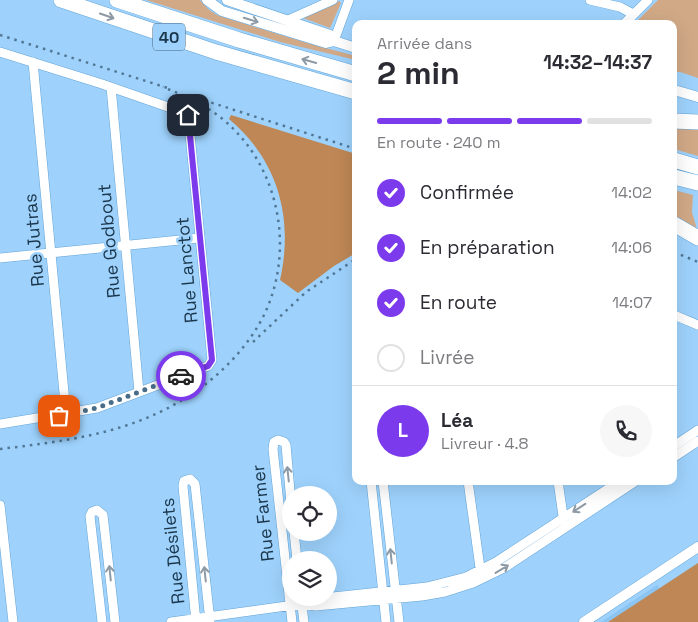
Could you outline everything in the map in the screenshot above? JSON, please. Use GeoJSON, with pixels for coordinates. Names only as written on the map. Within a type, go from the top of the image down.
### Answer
{"type":"FeatureCollection","features":[{"type":"Feature","properties":{"kind":"highway","name":"40"},"geometry":{"type":"LineString","coordinates":[[61,0],[278,71],[352,91]]}},
{"type":"Feature","properties":{"kind":"highway","name":"40"},"geometry":{"type":"LineString","coordinates":[[117,0],[239,40],[352,73]]}},
{"type":"Feature","properties":{"kind":"highway"},"geometry":{"type":"LineString","coordinates":[[278,71],[352,99]]}},
{"type":"Feature","properties":{"kind":"highway"},"geometry":{"type":"LineString","coordinates":[[677,120],[698,122]]}},
{"type":"Feature","properties":{"kind":"highway"},"geometry":{"type":"LineString","coordinates":[[677,178],[698,183]]}},
{"type":"Feature","properties":{"kind":"highway"},"geometry":{"type":"LineString","coordinates":[[677,226],[698,238]]}},
{"type":"Feature","properties":{"kind":"street"},"geometry":{"type":"LineString","coordinates":[[207,0],[218,9],[228,13],[326,44],[334,42],[352,47]]}},
{"type":"Feature","properties":{"kind":"street"},"geometry":{"type":"LineString","coordinates":[[228,0],[330,35],[334,42]]}},
{"type":"Feature","properties":{"kind":"street"},"geometry":{"type":"LineString","coordinates":[[288,20],[333,0]]}},
{"type":"Feature","properties":{"kind":"street"},"geometry":{"type":"LineString","coordinates":[[334,42],[349,0]]}},
{"type":"Feature","properties":{"kind":"street"},"geometry":{"type":"LineString","coordinates":[[590,0],[620,7],[633,14]]}},
{"type":"Feature","properties":{"kind":"street"},"geometry":{"type":"LineString","coordinates":[[628,20],[644,1]]}},
{"type":"Feature","properties":{"kind":"street"},"geometry":{"type":"LineString","coordinates":[[0,52],[111,87]]}},
{"type":"Feature","properties":{"kind":"street","name":"Rue Jutras"},"geometry":{"type":"LineString","coordinates":[[33,62],[66,414]]}},
{"type":"Feature","properties":{"kind":"street","name":"Rue Lanctot"},"geometry":{"type":"LineString","coordinates":[[111,87],[188,114],[200,238],[211,364],[139,392]]}},
{"type":"Feature","properties":{"kind":"street","name":"Rue Godbout"},"geometry":{"type":"LineString","coordinates":[[111,87],[139,392]]}},
{"type":"Feature","properties":{"kind":"street"},"geometry":{"type":"LineString","coordinates":[[677,91],[698,97]]}},
{"type":"Feature","properties":{"kind":"street"},"geometry":{"type":"LineString","coordinates":[[0,258],[200,238]]}},
{"type":"Feature","properties":{"kind":"street"},"geometry":{"type":"LineString","coordinates":[[677,317],[698,325]]}},
{"type":"Feature","properties":{"kind":"street"},"geometry":{"type":"LineString","coordinates":[[0,424],[97,408],[139,392]]}},
{"type":"Feature","properties":{"kind":"street"},"geometry":{"type":"LineString","coordinates":[[677,444],[698,430]]}},
{"type":"Feature","properties":{"kind":"street","name":"Rue Farmer"},"geometry":{"type":"LineString","coordinates":[[282,536],[272,449],[274,442],[278,440],[284,442],[286,446],[290,486]]}},
{"type":"Feature","properties":{"kind":"street"},"geometry":{"type":"LineString","coordinates":[[677,455],[698,441]]}},
{"type":"Feature","properties":{"kind":"street","name":"Rue Désilets"},"geometry":{"type":"LineString","coordinates":[[196,621],[182,486],[184,481],[188,479],[194,480],[195,484],[209,620]]}},
{"type":"Feature","properties":{"kind":"street"},"geometry":{"type":"LineString","coordinates":[[371,485],[386,622]]}},
{"type":"Feature","properties":{"kind":"street"},"geometry":{"type":"LineString","coordinates":[[383,485],[399,622]]}},
{"type":"Feature","properties":{"kind":"street"},"geometry":{"type":"LineString","coordinates":[[469,485],[481,575]]}},
{"type":"Feature","properties":{"kind":"street"},"geometry":{"type":"LineString","coordinates":[[559,485],[565,528]]}},
{"type":"Feature","properties":{"kind":"street"},"geometry":{"type":"LineString","coordinates":[[337,603],[383,596],[446,592],[481,575],[614,485]]}},
{"type":"Feature","properties":{"kind":"street"},"geometry":{"type":"LineString","coordinates":[[481,575],[504,568],[630,485]]}},
{"type":"Feature","properties":{"kind":"street"},"geometry":{"type":"LineString","coordinates":[[0,505],[13,622]]}},
{"type":"Feature","properties":{"kind":"street"},"geometry":{"type":"LineString","coordinates":[[102,622],[90,516],[92,512],[97,510],[103,515],[115,622]]}},
{"type":"Feature","properties":{"kind":"street"},"geometry":{"type":"LineString","coordinates":[[584,622],[698,547]]}},
{"type":"Feature","properties":{"kind":"street"},"geometry":{"type":"LineString","coordinates":[[171,622],[209,620],[290,606]]}},
{"type":"Feature","properties":{"kind":"street","name":"Rue Farmer"},"geometry":{"type":"LineString","coordinates":[[290,606],[292,622]]}},
{"type":"Feature","properties":{"kind":"street"},"geometry":{"type":"LineString","coordinates":[[302,606],[304,622]]}},
{"type":"Feature","properties":{"kind":"shaded area"},"geometry":{"type":"Polygon","coordinates":[[[146,0],[200,0],[217,15],[352,55],[352,59],[280,42],[146,0]]]}},
{"type":"Feature","properties":{"kind":"shaded area"},"geometry":{"type":"Polygon","coordinates":[[[658,0],[698,0],[698,78],[677,72],[677,20],[638,20],[658,0]]]}},
{"type":"Feature","properties":{"kind":"shaded area"},"geometry":{"type":"Polygon","coordinates":[[[339,1],[341,3],[330,28],[303,18],[339,1]]]}},
{"type":"Feature","properties":{"kind":"shaded area"},"geometry":{"type":"Polygon","coordinates":[[[231,115],[352,153],[352,255],[334,266],[298,293],[280,280],[285,234],[278,192],[260,153],[246,135],[229,119],[231,115]]]}},
{"type":"Feature","properties":{"kind":"shaded area"},"geometry":{"type":"Polygon","coordinates":[[[677,125],[698,126],[698,156],[677,150],[677,125]]]}},
{"type":"Feature","properties":{"kind":"shaded area"},"geometry":{"type":"Polygon","coordinates":[[[677,191],[693,195],[692,212],[698,233],[677,222],[677,191]]]}},
{"type":"Feature","properties":{"kind":"shaded area"},"geometry":{"type":"Polygon","coordinates":[[[698,563],[698,622],[608,622],[698,563]]]}},
{"type":"Feature","properties":{"kind":"shaded area"},"geometry":{"type":"Polygon","coordinates":[[[657,585],[673,607],[694,622],[601,622],[657,585]]]}},
{"type":"Feature","properties":{"kind":"railway"},"geometry":{"type":"LineString","coordinates":[[0,35],[171,89]]}},
{"type":"Feature","properties":{"kind":"railway"},"geometry":{"type":"LineString","coordinates":[[0,449],[50,443],[99,433],[122,427],[168,408],[190,395],[222,370],[250,338],[264,315],[273,290],[279,264],[280,238],[277,212],[270,187],[259,163],[244,141],[226,122],[204,106],[163,87]]}},
{"type":"Feature","properties":{"kind":"railway"},"geometry":{"type":"LineString","coordinates":[[197,98],[352,148]]}},
{"type":"Feature","properties":{"kind":"railway"},"geometry":{"type":"LineString","coordinates":[[677,253],[698,262]]}},
{"type":"Feature","properties":{"kind":"railway"},"geometry":{"type":"LineString","coordinates":[[253,342],[306,292],[352,262]]}},
{"type":"Feature","properties":{"kind":"way so far"},"geometry":{"type":"LineString","coordinates":[[59,416],[97,408],[181,376]]}},
{"type":"Feature","properties":{"kind":"route"},"geometry":{"type":"LineString","coordinates":[[181,376],[210,365],[212,360],[188,115]]}}]}
